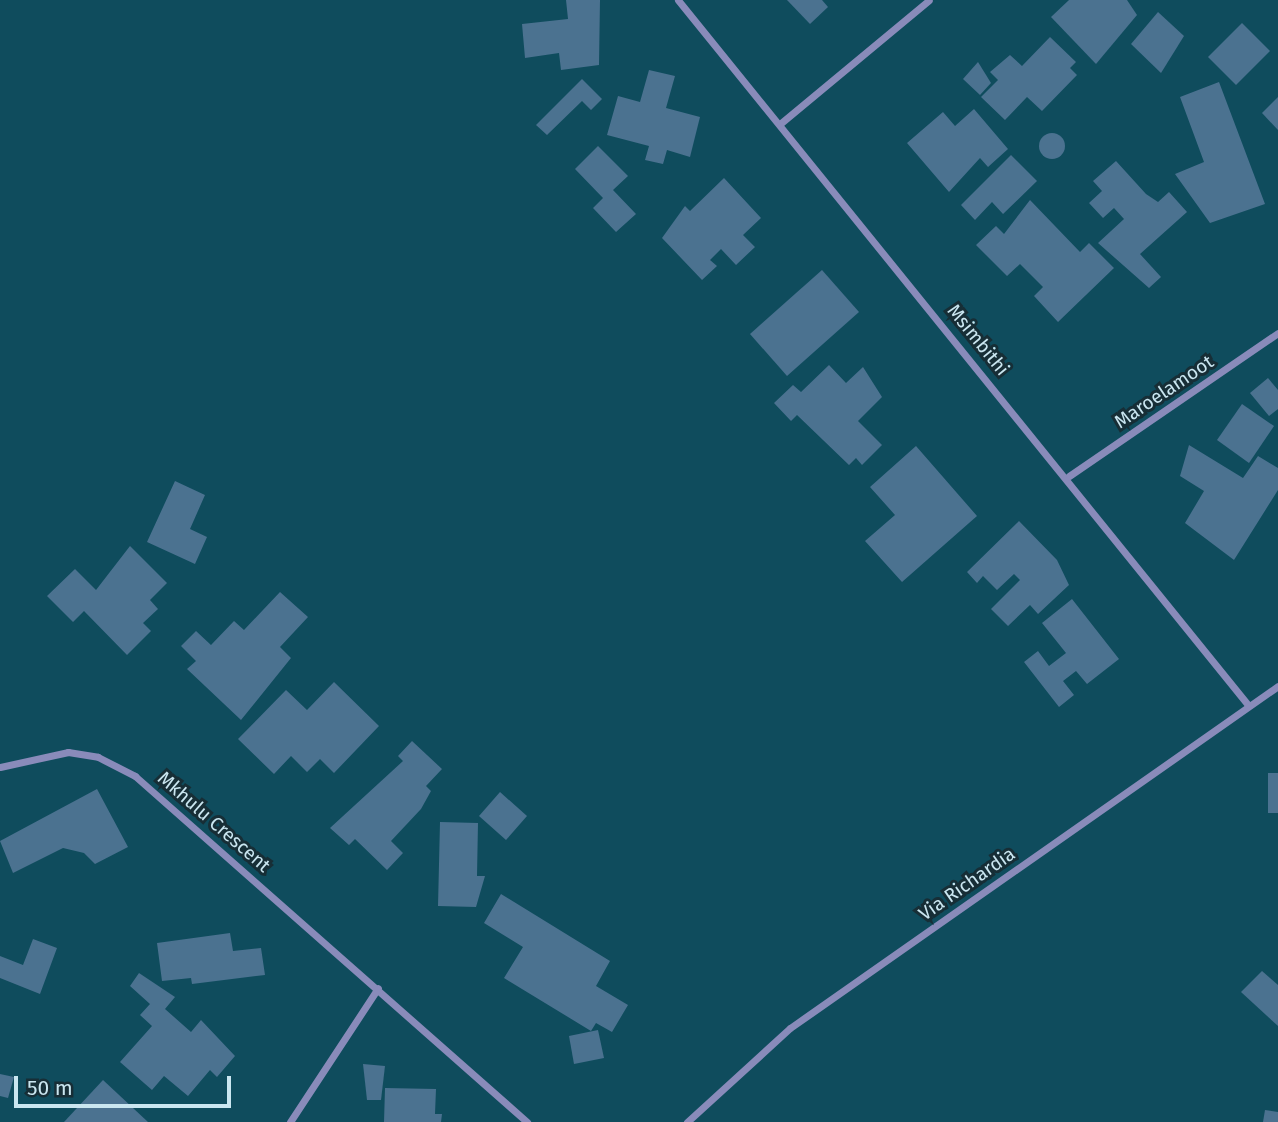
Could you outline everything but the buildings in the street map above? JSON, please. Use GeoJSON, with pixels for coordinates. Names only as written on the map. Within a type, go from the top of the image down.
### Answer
{"type":"FeatureCollection","features":[{"type":"Feature","properties":{"kind":"street","name":"Msimbithi"},"geometry":{"type":"LineString","coordinates":[[678,0],[1069,476],[1248,705]]}},
{"type":"Feature","properties":{"kind":"street"},"geometry":{"type":"LineString","coordinates":[[781,123],[929,0]]}},
{"type":"Feature","properties":{"kind":"street","name":"Maroelamoot"},"geometry":{"type":"LineString","coordinates":[[1069,476],[1278,333]]}},
{"type":"Feature","properties":{"kind":"street","name":"Via Richardia"},"geometry":{"type":"LineString","coordinates":[[687,1122],[790,1028],[1278,686]]}},
{"type":"Feature","properties":{"kind":"street","name":"Mkhulu Crescent"},"geometry":{"type":"LineString","coordinates":[[0,767],[68,751],[98,757],[135,776],[527,1122]]}},
{"type":"Feature","properties":{"kind":"street"},"geometry":{"type":"LineString","coordinates":[[290,1122],[378,988]]}}]}
